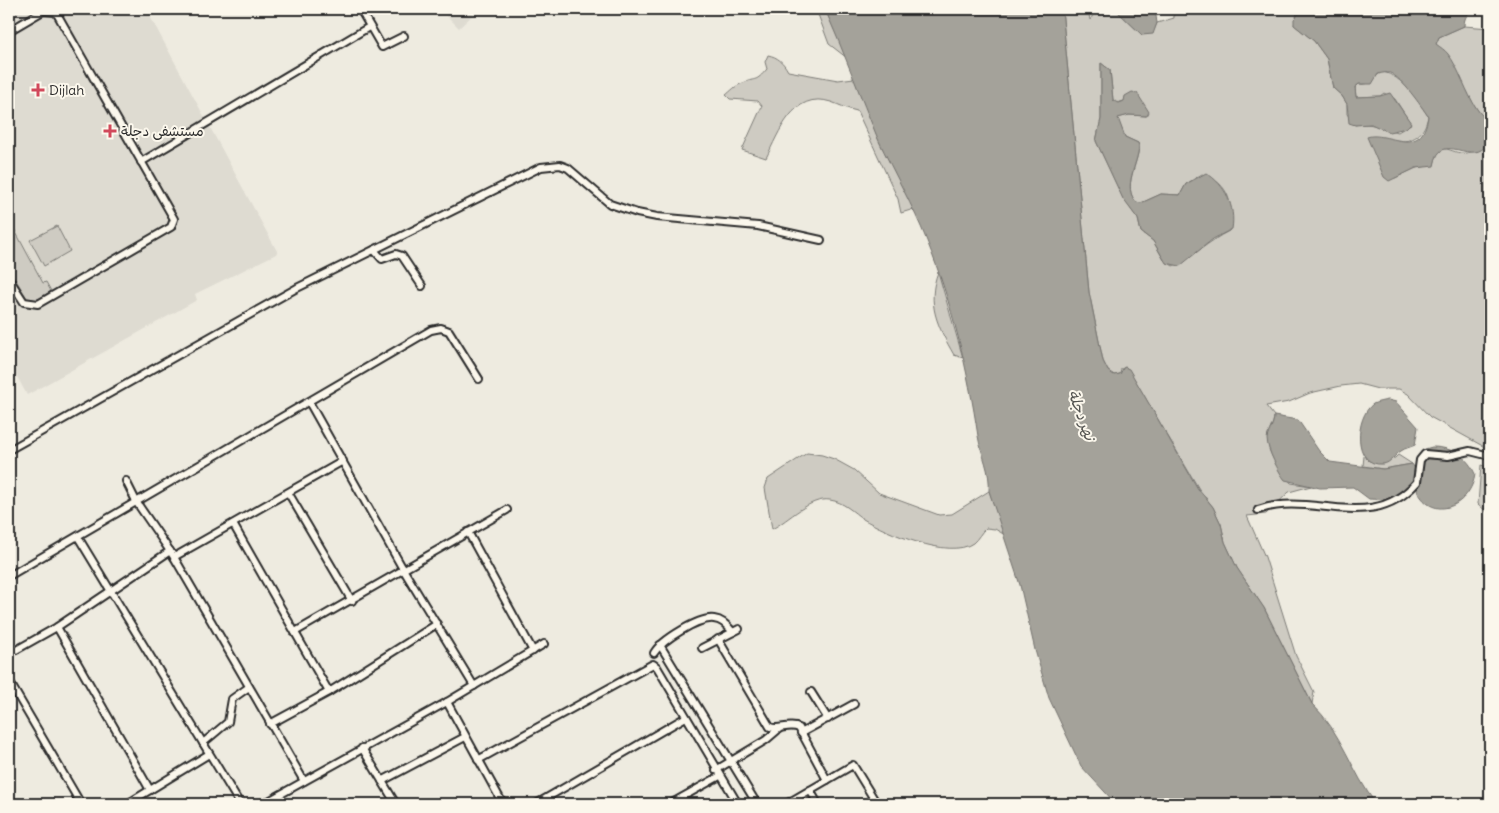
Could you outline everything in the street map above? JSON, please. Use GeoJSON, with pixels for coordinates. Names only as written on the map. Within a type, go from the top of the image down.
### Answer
{"type":"FeatureCollection","features":[{"type":"Feature","properties":{"kind":"street"},"geometry":{"type":"LineString","coordinates":[[360,9],[382,47],[404,36]]}},
{"type":"Feature","properties":{"kind":"street"},"geometry":{"type":"LineString","coordinates":[[9,31],[43,11],[56,12],[173,217],[171,227],[38,304],[24,302],[9,279]]}},
{"type":"Feature","properties":{"kind":"street"},"geometry":{"type":"LineString","coordinates":[[141,162],[370,27]]}},
{"type":"Feature","properties":{"kind":"street"},"geometry":{"type":"LineString","coordinates":[[9,450],[297,288],[541,167],[560,165],[568,168],[610,204],[637,213],[657,217],[758,226],[821,240]]}},
{"type":"Feature","properties":{"kind":"street"},"geometry":{"type":"LineString","coordinates":[[374,250],[382,259],[396,254],[402,256],[422,286]]}},
{"type":"Feature","properties":{"kind":"street"},"geometry":{"type":"LineString","coordinates":[[9,576],[436,328],[449,331],[478,379]]}},
{"type":"Feature","properties":{"kind":"street"},"geometry":{"type":"LineString","coordinates":[[309,402],[403,569],[474,686]]}},
{"type":"Feature","properties":{"kind":"street"},"geometry":{"type":"LineString","coordinates":[[1258,510],[1284,504],[1353,510],[1381,507],[1417,482],[1420,460],[1425,454],[1448,456],[1475,451],[1490,456]]}},
{"type":"Feature","properties":{"kind":"street"},"geometry":{"type":"LineString","coordinates":[[9,654],[58,626],[172,554],[233,524],[343,461]]}},
{"type":"Feature","properties":{"kind":"street"},"geometry":{"type":"LineString","coordinates":[[126,481],[137,503],[172,554],[304,781]]}},
{"type":"Feature","properties":{"kind":"street"},"geometry":{"type":"LineString","coordinates":[[288,494],[352,601]]}},
{"type":"Feature","properties":{"kind":"street"},"geometry":{"type":"LineString","coordinates":[[295,632],[352,601],[403,569],[507,510]]}},
{"type":"Feature","properties":{"kind":"street"},"geometry":{"type":"LineString","coordinates":[[233,524],[329,692]]}},
{"type":"Feature","properties":{"kind":"street"},"geometry":{"type":"LineString","coordinates":[[468,532],[533,651]]}},
{"type":"Feature","properties":{"kind":"street"},"geometry":{"type":"LineString","coordinates":[[78,537],[240,804]]}},
{"type":"Feature","properties":{"kind":"street"},"geometry":{"type":"LineString","coordinates":[[654,653],[660,645],[699,622],[708,619],[723,622],[736,630],[702,648]]}},
{"type":"Feature","properties":{"kind":"street"},"geometry":{"type":"LineString","coordinates":[[270,724],[329,692],[437,624]]}},
{"type":"Feature","properties":{"kind":"street"},"geometry":{"type":"LineString","coordinates":[[58,626],[150,790]]}},
{"type":"Feature","properties":{"kind":"street"},"geometry":{"type":"LineString","coordinates":[[718,639],[770,726],[780,728],[795,726],[802,733],[827,780]]}},
{"type":"Feature","properties":{"kind":"street"},"geometry":{"type":"LineString","coordinates":[[262,804],[447,702],[544,644]]}},
{"type":"Feature","properties":{"kind":"street"},"geometry":{"type":"LineString","coordinates":[[660,645],[757,804]]}},
{"type":"Feature","properties":{"kind":"street"},"geometry":{"type":"LineString","coordinates":[[478,760],[651,664],[658,667],[716,770],[738,804]]}},
{"type":"Feature","properties":{"kind":"street"},"geometry":{"type":"LineString","coordinates":[[9,681],[81,804]]}},
{"type":"Feature","properties":{"kind":"street"},"geometry":{"type":"LineString","coordinates":[[203,742],[226,725],[232,699],[249,688]]}},
{"type":"Feature","properties":{"kind":"street"},"geometry":{"type":"LineString","coordinates":[[811,692],[828,719]]}},
{"type":"Feature","properties":{"kind":"street"},"geometry":{"type":"LineString","coordinates":[[447,702],[503,804]]}},
{"type":"Feature","properties":{"kind":"street"},"geometry":{"type":"LineString","coordinates":[[802,733],[854,704]]}},
{"type":"Feature","properties":{"kind":"street"},"geometry":{"type":"LineString","coordinates":[[536,804],[544,802],[686,717]]}},
{"type":"Feature","properties":{"kind":"street"},"geometry":{"type":"LineString","coordinates":[[716,770],[780,728]]}},
{"type":"Feature","properties":{"kind":"street"},"geometry":{"type":"LineString","coordinates":[[382,781],[465,737]]}},
{"type":"Feature","properties":{"kind":"street"},"geometry":{"type":"LineString","coordinates":[[362,748],[396,804]]}},
{"type":"Feature","properties":{"kind":"street"},"geometry":{"type":"LineString","coordinates":[[127,804],[209,754]]}},
{"type":"Feature","properties":{"kind":"street"},"geometry":{"type":"LineString","coordinates":[[786,804],[853,764],[876,804]]}},
{"type":"Feature","properties":{"kind":"street"},"geometry":{"type":"LineString","coordinates":[[670,804],[720,776]]}},
{"type":"Feature","properties":{"kind":"street"},"geometry":{"type":"LineString","coordinates":[[810,790],[818,804]]}},
{"type":"Feature","properties":{"kind":"shaded area","name":"مستشفى دجلة"},"geometry":{"type":"Polygon","coordinates":[[[9,9],[146,9],[278,253],[195,294],[197,300],[27,395],[9,362],[9,9]]]}},
{"type":"Feature","properties":{"kind":"shaded area"},"geometry":{"type":"Polygon","coordinates":[[[452,9],[479,9],[459,28],[446,15],[452,9]]]}},
{"type":"Feature","properties":{"kind":"shaded area"},"geometry":{"type":"Polygon","coordinates":[[[816,9],[825,9],[847,58],[829,44],[816,9]]]}},
{"type":"Feature","properties":{"kind":"shaded area"},"geometry":{"type":"Polygon","coordinates":[[[1062,9],[1088,9],[1090,20],[1093,9],[1115,9],[1138,31],[1154,30],[1157,23],[1174,18],[1173,9],[1298,9],[1294,25],[1314,41],[1327,59],[1333,88],[1342,96],[1347,104],[1347,114],[1355,125],[1371,125],[1398,132],[1411,124],[1395,99],[1384,93],[1380,96],[1356,97],[1355,88],[1359,84],[1367,84],[1382,72],[1403,83],[1428,116],[1424,128],[1417,136],[1413,139],[1395,141],[1395,178],[1416,168],[1434,165],[1436,156],[1442,149],[1467,153],[1487,145],[1490,137],[1490,450],[1430,417],[1408,394],[1399,389],[1378,389],[1359,384],[1341,386],[1310,393],[1289,402],[1266,406],[1274,416],[1268,438],[1272,457],[1291,483],[1311,486],[1289,492],[1266,514],[1247,516],[1265,557],[1296,656],[1314,692],[1312,704],[1264,608],[1237,568],[1225,542],[1221,524],[1213,507],[1199,489],[1129,370],[1126,367],[1121,369],[1120,374],[1114,375],[1108,371],[1103,361],[1089,292],[1062,9]],[[1101,63],[1101,119],[1096,141],[1123,198],[1138,219],[1141,232],[1153,241],[1164,260],[1173,266],[1229,231],[1231,212],[1228,196],[1219,183],[1202,174],[1186,184],[1180,195],[1161,194],[1141,203],[1136,202],[1130,190],[1139,146],[1138,143],[1125,137],[1117,118],[1129,115],[1146,116],[1124,101],[1116,103],[1113,100],[1110,70],[1101,63]]]}},
{"type":"Feature","properties":{"kind":"shaded area"},"geometry":{"type":"Polygon","coordinates":[[[1464,26],[1490,28],[1490,125],[1475,107],[1456,70],[1436,44],[1439,37],[1464,26]]]}},
{"type":"Feature","properties":{"kind":"shaded area"},"geometry":{"type":"Polygon","coordinates":[[[768,55],[780,60],[788,71],[838,80],[854,78],[880,143],[914,209],[901,213],[898,199],[857,111],[831,102],[818,100],[807,102],[797,108],[782,126],[766,158],[742,150],[762,106],[758,101],[730,99],[726,95],[738,85],[760,76],[767,69],[765,62],[768,55]]]}},
{"type":"Feature","properties":{"kind":"shaded area"},"geometry":{"type":"Polygon","coordinates":[[[12,225],[43,283],[46,282],[51,291],[37,300],[27,298],[9,269],[9,227],[12,225]]]}},
{"type":"Feature","properties":{"kind":"shaded area"},"geometry":{"type":"Polygon","coordinates":[[[57,226],[70,251],[44,266],[30,240],[57,226]]]}},
{"type":"Feature","properties":{"kind":"shaded area"},"geometry":{"type":"Polygon","coordinates":[[[938,272],[963,358],[954,355],[935,315],[933,295],[938,272]]]}},
{"type":"Feature","properties":{"kind":"shaded area"},"geometry":{"type":"Polygon","coordinates":[[[807,453],[834,459],[854,470],[879,493],[939,515],[952,514],[989,491],[1005,535],[995,529],[986,528],[973,543],[963,547],[934,546],[886,531],[863,519],[844,505],[830,500],[822,500],[807,505],[772,529],[765,488],[768,479],[807,453]]]}},
{"type":"Feature","properties":{"kind":"shaded area"},"geometry":{"type":"Polygon","coordinates":[[[1398,455],[1412,464],[1383,469],[1363,466],[1364,456],[1369,461],[1395,458],[1398,455]]]}},
{"type":"Feature","properties":{"kind":"shaded area"},"geometry":{"type":"Polygon","coordinates":[[[1481,465],[1490,468],[1490,515],[1478,504],[1481,465]]]}},
{"type":"Feature","properties":{"kind":"water","name":"نهر دجلة"},"geometry":{"type":"Polygon","coordinates":[[[825,9],[1062,9],[1089,292],[1103,361],[1108,371],[1114,375],[1120,374],[1124,367],[1129,369],[1198,489],[1213,507],[1221,524],[1225,542],[1237,568],[1264,608],[1312,704],[1339,739],[1360,779],[1376,804],[1116,804],[1081,766],[1049,698],[1035,650],[1020,585],[989,491],[989,477],[979,443],[964,362],[936,264],[910,202],[878,139],[825,9]]]}},
{"type":"Feature","properties":{"kind":"water"},"geometry":{"type":"Polygon","coordinates":[[[1115,9],[1155,9],[1157,23],[1153,34],[1142,35],[1115,9]]]}},
{"type":"Feature","properties":{"kind":"water"},"geometry":{"type":"Polygon","coordinates":[[[1298,9],[1476,9],[1467,15],[1464,26],[1439,37],[1436,44],[1445,51],[1456,66],[1473,103],[1489,125],[1490,137],[1488,142],[1482,149],[1475,152],[1443,150],[1437,155],[1434,166],[1416,168],[1389,181],[1384,177],[1367,137],[1375,136],[1411,141],[1419,137],[1424,130],[1428,116],[1400,80],[1390,73],[1384,73],[1378,74],[1372,84],[1359,84],[1355,87],[1356,97],[1380,96],[1390,93],[1411,123],[1406,128],[1389,132],[1371,124],[1355,125],[1349,123],[1347,104],[1342,96],[1333,88],[1327,59],[1314,41],[1294,25],[1298,9]]]}},
{"type":"Feature","properties":{"kind":"water"},"geometry":{"type":"Polygon","coordinates":[[[1101,63],[1110,70],[1113,100],[1119,103],[1124,101],[1125,96],[1132,92],[1137,93],[1149,112],[1147,116],[1129,115],[1118,118],[1125,137],[1138,143],[1139,146],[1130,189],[1136,202],[1141,203],[1161,194],[1180,195],[1186,184],[1206,173],[1219,183],[1228,197],[1233,221],[1232,229],[1213,239],[1180,266],[1166,263],[1153,241],[1141,232],[1138,219],[1123,199],[1096,141],[1101,119],[1101,63]]]}},
{"type":"Feature","properties":{"kind":"water"},"geometry":{"type":"Polygon","coordinates":[[[1388,400],[1396,402],[1418,427],[1415,445],[1403,450],[1386,463],[1373,463],[1366,458],[1361,450],[1360,429],[1367,410],[1373,404],[1388,400]]]}},
{"type":"Feature","properties":{"kind":"water"},"geometry":{"type":"Polygon","coordinates":[[[1274,416],[1298,420],[1319,451],[1330,462],[1383,469],[1412,464],[1418,473],[1416,482],[1393,500],[1369,499],[1353,487],[1320,488],[1285,480],[1274,461],[1267,439],[1274,416]]]}},
{"type":"Feature","properties":{"kind":"water"},"geometry":{"type":"Polygon","coordinates":[[[1432,447],[1439,447],[1458,454],[1464,458],[1475,474],[1472,485],[1466,494],[1459,502],[1450,506],[1441,508],[1432,506],[1424,500],[1417,490],[1422,469],[1422,452],[1432,447]]]}},
{"type":"Feature","properties":{"kind":"place","name":"Dijlah"},"geometry":{"type":"Point","coordinates":[38,90]}},
{"type":"Feature","properties":{"kind":"place","name":"مستشفى دجلة"},"geometry":{"type":"Point","coordinates":[110,131]}}]}
